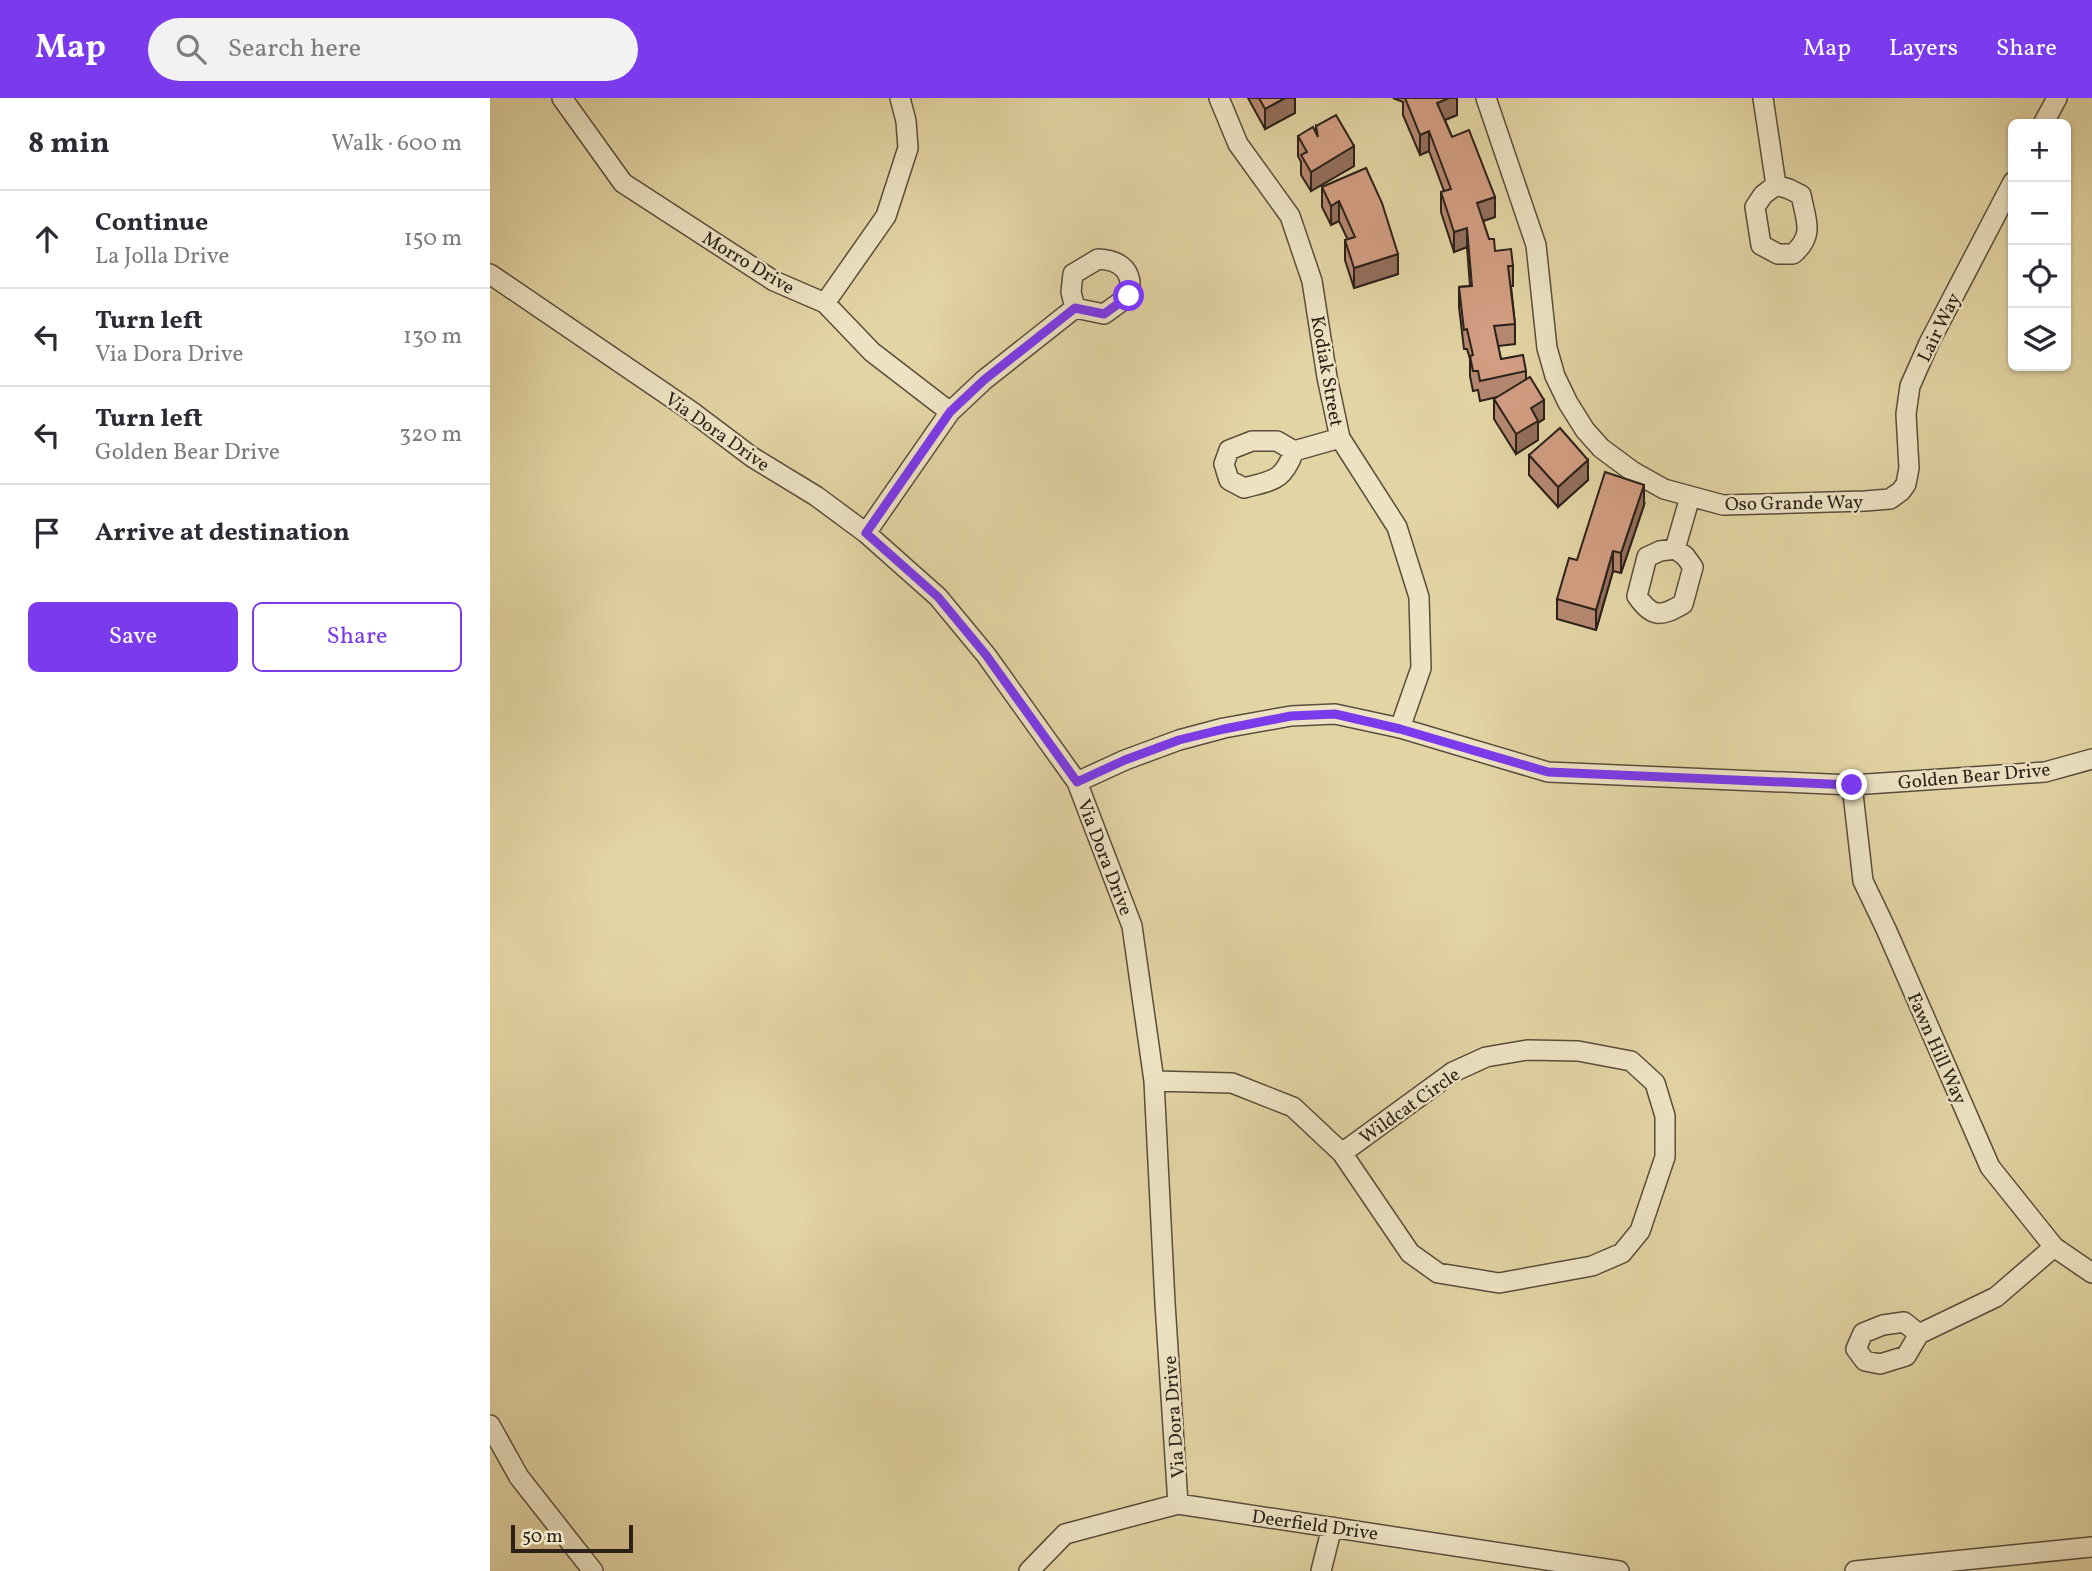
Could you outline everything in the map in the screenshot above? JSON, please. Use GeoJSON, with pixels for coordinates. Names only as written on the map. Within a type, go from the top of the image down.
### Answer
{"type":"FeatureCollection","features":[{"type":"Feature","properties":{"kind":"street","name":"Morro Drive"},"geometry":{"type":"LineString","coordinates":[[562,98],[623,183],[774,281],[825,303],[872,352],[950,412]]}},
{"type":"Feature","properties":{"kind":"street"},"geometry":{"type":"LineString","coordinates":[[825,303],[886,216],[908,148],[900,98]]}},
{"type":"Feature","properties":{"kind":"street","name":"Kodiak Street"},"geometry":{"type":"LineString","coordinates":[[1220,98],[1238,144],[1290,216],[1312,281],[1340,438],[1396,527],[1419,597],[1421,667],[1400,729]]}},
{"type":"Feature","properties":{"kind":"street","name":"Oso Grande Way"},"geometry":{"type":"LineString","coordinates":[[1486,98],[1536,245],[1548,348],[1555,376],[1568,403],[1601,448],[1632,471],[1664,489],[1723,505],[1890,499],[1906,484]]}},
{"type":"Feature","properties":{"kind":"street"},"geometry":{"type":"LineString","coordinates":[[1763,98],[1776,185]]}},
{"type":"Feature","properties":{"kind":"street"},"geometry":{"type":"LineString","coordinates":[[2046,119],[2057,98]]}},
{"type":"Feature","properties":{"kind":"street","name":"Lair Way"},"geometry":{"type":"LineString","coordinates":[[1906,484],[1909,468],[1906,414],[1910,386],[1929,343],[2008,192]]}},
{"type":"Feature","properties":{"kind":"street","name":"Via Dora Drive"},"geometry":{"type":"LineString","coordinates":[[490,274],[691,411],[752,457],[816,496],[866,533],[938,597],[986,655],[1077,782],[1132,926],[1154,1081],[1178,1504]]}},
{"type":"Feature","properties":{"kind":"street"},"geometry":{"type":"LineString","coordinates":[[866,533],[950,412],[984,380],[1075,308]]}},
{"type":"Feature","properties":{"kind":"street"},"geometry":{"type":"LineString","coordinates":[[1294,451],[1340,438]]}},
{"type":"Feature","properties":{"kind":"street"},"geometry":{"type":"LineString","coordinates":[[1675,550],[1690,497]]}},
{"type":"Feature","properties":{"kind":"street","name":"Golden Bear Drive"},"geometry":{"type":"LineString","coordinates":[[1077,782],[1179,740],[1291,716],[1335,714],[1400,729],[1548,772],[1852,785],[2045,772],[2092,759]]}},
{"type":"Feature","properties":{"kind":"street","name":"Fawn Hill Way"},"geometry":{"type":"LineString","coordinates":[[1852,785],[1863,881],[1990,1167],[2054,1247],[2092,1273]]}},
{"type":"Feature","properties":{"kind":"street","name":"Wildcat Circle"},"geometry":{"type":"LineString","coordinates":[[1154,1081],[1232,1083],[1293,1107],[1342,1153],[1410,1253],[1438,1273],[1499,1283],[1592,1266],[1622,1253],[1640,1231],[1665,1157],[1665,1116],[1655,1083],[1631,1061],[1577,1051],[1527,1049],[1486,1057],[1453,1072],[1342,1153]]}},
{"type":"Feature","properties":{"kind":"street"},"geometry":{"type":"LineString","coordinates":[[1919,1334],[1996,1297],[2054,1247]]}},
{"type":"Feature","properties":{"kind":"street"},"geometry":{"type":"LineString","coordinates":[[490,1425],[519,1477],[593,1571]]}},
{"type":"Feature","properties":{"kind":"street","name":"Deerfield Drive"},"geometry":{"type":"LineString","coordinates":[[1029,1571],[1065,1534],[1178,1504],[1619,1571]]}},
{"type":"Feature","properties":{"kind":"street"},"geometry":{"type":"LineString","coordinates":[[1321,1571],[1332,1527]]}},
{"type":"Feature","properties":{"kind":"street"},"geometry":{"type":"LineString","coordinates":[[1855,1571],[2092,1547]]}},
{"type":"Feature","properties":{"kind":"building"},"geometry":{"type":"Polygon","coordinates":[[[1259,98],[1285,98],[1265,109],[1259,98]]]}},
{"type":"Feature","properties":{"kind":"building"},"geometry":{"type":"Polygon","coordinates":[[[1405,98],[1449,98],[1437,103],[1452,137],[1469,130],[1495,197],[1477,203],[1489,239],[1494,239],[1495,251],[1511,249],[1513,266],[1508,266],[1515,324],[1494,326],[1501,359],[1523,355],[1526,371],[1480,381],[1478,371],[1473,371],[1470,356],[1473,355],[1467,329],[1464,330],[1459,287],[1472,286],[1467,228],[1454,232],[1441,192],[1451,189],[1429,131],[1420,135],[1405,98]]]}},
{"type":"Feature","properties":{"kind":"building"},"geometry":{"type":"Polygon","coordinates":[[[1336,115],[1354,146],[1311,172],[1301,155],[1307,152],[1298,136],[1313,127],[1318,137],[1316,126],[1336,115]]]}},
{"type":"Feature","properties":{"kind":"building"},"geometry":{"type":"Polygon","coordinates":[[[1366,168],[1382,203],[1398,254],[1354,268],[1345,240],[1355,237],[1339,201],[1331,206],[1322,187],[1366,168]]]}},
{"type":"Feature","properties":{"kind":"building"},"geometry":{"type":"Polygon","coordinates":[[[1530,377],[1544,400],[1531,408],[1538,421],[1516,434],[1494,399],[1530,377]]]}},
{"type":"Feature","properties":{"kind":"building"},"geometry":{"type":"Polygon","coordinates":[[[1560,428],[1588,460],[1558,487],[1529,455],[1560,428]]]}},
{"type":"Feature","properties":{"kind":"building"},"geometry":{"type":"Polygon","coordinates":[[[1605,472],[1644,485],[1621,553],[1613,551],[1596,610],[1557,599],[1569,558],[1577,560],[1605,472]]]}},
{"type":"Feature","properties":{"kind":"route"},"geometry":{"type":"LineString","coordinates":[[1129,296],[1104,314],[1075,308],[984,380],[950,412],[866,533],[938,597],[986,655],[1077,782],[1179,740],[1291,716],[1335,714],[1373,721],[1548,772],[1852,785]]}}]}
